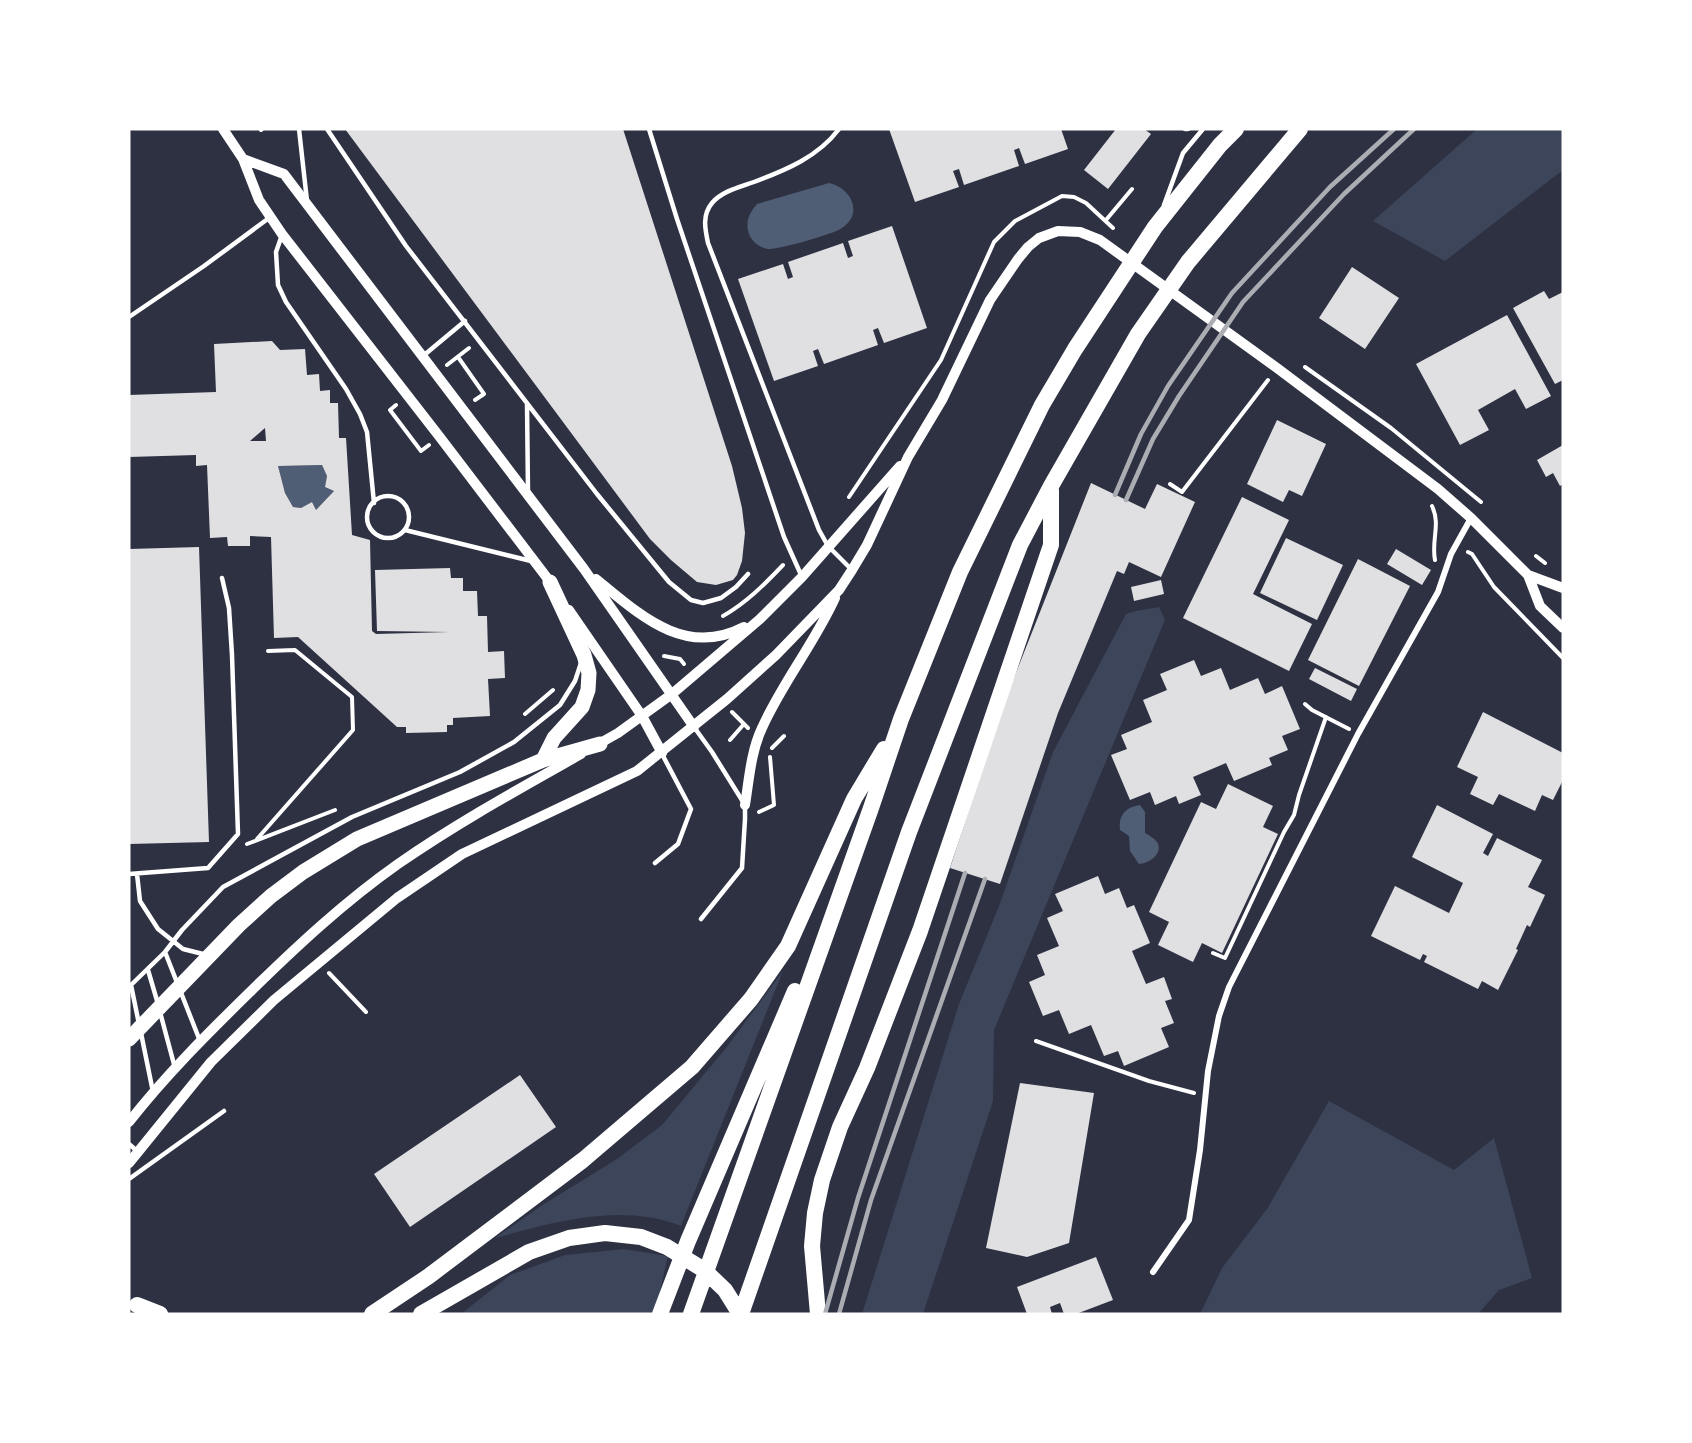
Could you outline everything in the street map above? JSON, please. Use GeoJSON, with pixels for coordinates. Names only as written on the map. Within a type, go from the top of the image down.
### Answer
{"type":"FeatureCollection","features":[{"type":"Feature","properties":{"kind":"highway"},"geometry":{"type":"LineString","coordinates":[[690,1314],[901,719],[960,572],[1042,405],[1075,350],[1155,227],[1220,145],[1236,129]]}},
{"type":"Feature","properties":{"kind":"highway"},"geometry":{"type":"LineString","coordinates":[[741,1314],[897,865],[1020,545],[1138,334],[1188,262],[1300,129]]}},
{"type":"Feature","properties":{"kind":"highway"},"geometry":{"type":"LineString","coordinates":[[818,1314],[812,1246],[815,1213],[822,1180],[840,1127],[867,1068],[920,931],[1052,545],[1051,486]]}},
{"type":"Feature","properties":{"kind":"highway"},"geometry":{"type":"LineString","coordinates":[[372,1314],[429,1276],[583,1160],[692,1067],[751,999],[788,946],[854,799],[901,719]]}},
{"type":"Feature","properties":{"kind":"highway"},"geometry":{"type":"LineString","coordinates":[[660,1314],[688,1241],[802,975],[819,955]]}},
{"type":"Feature","properties":{"kind":"highway"},"geometry":{"type":"LineString","coordinates":[[421,1314],[529,1252],[569,1238],[605,1233],[641,1237],[667,1247],[704,1270],[725,1290],[741,1314]]}},
{"type":"Feature","properties":{"kind":"highway"},"geometry":{"type":"LineString","coordinates":[[435,1314],[477,1282]]}},
{"type":"Feature","properties":{"kind":"highway"},"geometry":{"type":"LineString","coordinates":[[137,1305],[160,1314]]}},
{"type":"Feature","properties":{"kind":"main road"},"geometry":{"type":"LineString","coordinates":[[543,759],[554,738],[582,708],[588,690],[589,673],[584,655],[550,582]]}},
{"type":"Feature","properties":{"kind":"main road"},"geometry":{"type":"LineString","coordinates":[[129,1039],[271,896],[330,854],[357,839],[543,759],[600,744]]}},
{"type":"Feature","properties":{"kind":"street"},"geometry":{"type":"LineString","coordinates":[[223,129],[243,159],[259,200],[270,217],[537,563],[642,716],[662,753]]}},
{"type":"Feature","properties":{"kind":"street"},"geometry":{"type":"LineString","coordinates":[[243,159],[284,174],[584,569],[694,727]]}},
{"type":"Feature","properties":{"kind":"street"},"geometry":{"type":"LineString","coordinates":[[745,805],[761,729],[822,627],[839,590],[867,545],[908,457],[942,400],[990,300],[1028,247],[1039,238],[1058,231],[1080,232],[1101,240],[1420,475],[1471,518],[1528,575],[1540,606],[1563,628]]}},
{"type":"Feature","properties":{"kind":"street"},"geometry":{"type":"LineString","coordinates":[[129,1122],[200,1041],[286,957],[344,905],[397,865],[468,818],[600,744],[642,716],[672,694],[760,619],[802,577],[908,457]]}},
{"type":"Feature","properties":{"kind":"street"},"geometry":{"type":"LineString","coordinates":[[1153,1272],[1189,1220],[1219,1016],[1228,987],[1358,734],[1438,592],[1451,554],[1471,518]]}},
{"type":"Feature","properties":{"kind":"street"},"geometry":{"type":"LineString","coordinates":[[584,569],[638,614],[680,635],[694,638],[730,635],[760,619]]}},
{"type":"Feature","properties":{"kind":"street"},"geometry":{"type":"LineString","coordinates":[[1528,575],[1562,587]]}},
{"type":"Feature","properties":{"kind":"street"},"geometry":{"type":"LineString","coordinates":[[129,1162],[133,1148],[211,1062],[274,1000],[397,898],[462,854],[637,771],[728,699],[807,625],[839,590]]}},
{"type":"Feature","properties":{"kind":"lane"},"geometry":{"type":"LineString","coordinates":[[299,129],[308,205]]}},
{"type":"Feature","properties":{"kind":"lane"},"geometry":{"type":"LineString","coordinates":[[327,129],[406,246],[639,547],[669,582],[691,600],[703,603],[721,598],[748,574]]}},
{"type":"Feature","properties":{"kind":"lane"},"geometry":{"type":"LineString","coordinates":[[649,129],[784,537],[802,577]]}},
{"type":"Feature","properties":{"kind":"lane"},"geometry":{"type":"LineString","coordinates":[[839,129],[829,142],[814,155],[775,174],[722,195],[712,203],[706,213],[705,225],[712,254],[819,530],[828,546],[852,570]]}},
{"type":"Feature","properties":{"kind":"lane"},"geometry":{"type":"LineString","coordinates":[[1155,227],[1183,153],[1203,129]]}},
{"type":"Feature","properties":{"kind":"lane"},"geometry":{"type":"LineString","coordinates":[[129,317],[270,217]]}},
{"type":"Feature","properties":{"kind":"lane"},"geometry":{"type":"LineString","coordinates":[[282,234],[276,252],[278,285],[286,302],[346,389],[360,414],[367,432],[374,503]]}},
{"type":"Feature","properties":{"kind":"lane"},"geometry":{"type":"LineString","coordinates":[[423,356],[465,321]]}},
{"type":"Feature","properties":{"kind":"lane"},"geometry":{"type":"LineString","coordinates":[[527,403],[528,495]]}},
{"type":"Feature","properties":{"kind":"lane"},"geometry":{"type":"LineString","coordinates":[[393,497],[405,504],[409,518],[405,531],[387,538],[375,533],[370,528],[368,514],[374,503],[379,499],[393,497]]}},
{"type":"Feature","properties":{"kind":"lane"},"geometry":{"type":"LineString","coordinates":[[405,531],[537,563]]}},
{"type":"Feature","properties":{"kind":"lane"},"geometry":{"type":"LineString","coordinates":[[129,874],[208,868],[238,834],[229,608],[222,578]]}},
{"type":"Feature","properties":{"kind":"lane"},"geometry":{"type":"LineString","coordinates":[[153,1092],[131,985],[165,952],[182,930],[223,887],[352,817],[460,772],[514,742],[560,705],[575,681],[584,655]]}},
{"type":"Feature","properties":{"kind":"lane"},"geometry":{"type":"LineString","coordinates":[[694,727],[745,805],[742,868],[701,918]]}},
{"type":"Feature","properties":{"kind":"lane"},"geometry":{"type":"LineString","coordinates":[[655,863],[678,844],[691,810],[662,753]]}},
{"type":"Feature","properties":{"kind":"lane"},"geometry":{"type":"LineString","coordinates":[[137,874],[140,901],[158,929],[183,949],[209,956]]}},
{"type":"Feature","properties":{"kind":"lane"},"geometry":{"type":"LineString","coordinates":[[165,952],[200,1041]]}},
{"type":"Feature","properties":{"kind":"lane"},"geometry":{"type":"LineString","coordinates":[[148,970],[175,1068]]}},
{"type":"Feature","properties":{"kind":"lane"},"geometry":{"type":"LineString","coordinates":[[129,1179],[224,1111]]}},
{"type":"Feature","properties":{"kind":"path"},"geometry":{"type":"LineString","coordinates":[[1106,220],[1131,189]]}},
{"type":"Feature","properties":{"kind":"path"},"geometry":{"type":"LineString","coordinates":[[458,357],[484,394]]}},
{"type":"Feature","properties":{"kind":"path"},"geometry":{"type":"LineString","coordinates":[[1170,484],[1182,492],[1277,368]]}},
{"type":"Feature","properties":{"kind":"path"},"geometry":{"type":"LineString","coordinates":[[390,410],[421,451]]}},
{"type":"Feature","properties":{"kind":"path"},"geometry":{"type":"LineString","coordinates":[[1468,552],[1472,554],[1494,587],[1563,658]]}},
{"type":"Feature","properties":{"kind":"path"},"geometry":{"type":"LineString","coordinates":[[257,839],[353,730],[352,698],[295,650],[268,651]]}},
{"type":"Feature","properties":{"kind":"path"},"geometry":{"type":"LineString","coordinates":[[525,714],[561,683]]}},
{"type":"Feature","properties":{"kind":"path"},"geometry":{"type":"LineString","coordinates":[[1305,704],[1358,734]]}},
{"type":"Feature","properties":{"kind":"path"},"geometry":{"type":"LineString","coordinates":[[1213,953],[1225,958],[1294,815],[1326,717]]}},
{"type":"Feature","properties":{"kind":"path"},"geometry":{"type":"LineString","coordinates":[[730,740],[747,721]]}},
{"type":"Feature","properties":{"kind":"path"},"geometry":{"type":"LineString","coordinates":[[770,750],[774,805]]}},
{"type":"Feature","properties":{"kind":"path"},"geometry":{"type":"LineString","coordinates":[[247,845],[257,839],[345,806]]}},
{"type":"Feature","properties":{"kind":"path"},"geometry":{"type":"LineString","coordinates":[[327,971],[366,1012]]}},
{"type":"Feature","properties":{"kind":"path"},"geometry":{"type":"LineString","coordinates":[[1036,1041],[1149,1081],[1185,1092],[1206,1095]]}},
{"type":"Feature","properties":{"kind":"shaded area"},"geometry":{"type":"Polygon","coordinates":[[[1477,129],[1563,129],[1563,170],[1445,261],[1373,221],[1477,129]]]}},
{"type":"Feature","properties":{"kind":"shaded area"},"geometry":{"type":"Polygon","coordinates":[[[829,183],[843,190],[852,202],[852,215],[849,222],[842,228],[795,244],[770,249],[763,248],[752,240],[748,222],[757,204],[829,183]]]}},
{"type":"Feature","properties":{"kind":"shaded area"},"geometry":{"type":"Polygon","coordinates":[[[322,465],[327,476],[325,487],[334,491],[316,510],[312,502],[301,508],[293,507],[285,493],[278,466],[322,465]]]}},
{"type":"Feature","properties":{"kind":"shaded area"},"geometry":{"type":"Polygon","coordinates":[[[1159,607],[1165,620],[994,1030],[993,1101],[923,1314],[862,1314],[959,1004],[999,906],[1053,752],[1126,614],[1159,607]]]}},
{"type":"Feature","properties":{"kind":"shaded area"},"geometry":{"type":"Polygon","coordinates":[[[1140,805],[1145,812],[1145,833],[1155,839],[1159,850],[1147,862],[1139,864],[1130,851],[1129,836],[1120,830],[1120,820],[1124,813],[1140,805]]]}},
{"type":"Feature","properties":{"kind":"shaded area"},"geometry":{"type":"Polygon","coordinates":[[[783,971],[681,1226],[658,1219],[611,1215],[564,1221],[495,1238],[544,1204],[617,1159],[662,1125],[726,1048],[783,971]]]}},
{"type":"Feature","properties":{"kind":"shaded area"},"geometry":{"type":"Polygon","coordinates":[[[1329,1101],[1454,1170],[1494,1138],[1532,1278],[1499,1290],[1478,1314],[1200,1314],[1222,1268],[1267,1209],[1329,1101]]]}},
{"type":"Feature","properties":{"kind":"shaded area"},"geometry":{"type":"Polygon","coordinates":[[[623,1249],[668,1256],[657,1305],[650,1314],[461,1314],[510,1275],[565,1255],[623,1249]]]}},
{"type":"Feature","properties":{"kind":"building"},"geometry":{"type":"Polygon","coordinates":[[[345,129],[623,129],[732,466],[742,508],[745,533],[742,561],[733,580],[716,585],[697,582],[650,539],[345,129]]]}},
{"type":"Feature","properties":{"kind":"building"},"geometry":{"type":"Polygon","coordinates":[[[889,129],[1061,129],[1068,149],[1025,164],[1019,148],[1014,150],[1019,166],[964,185],[959,169],[953,171],[959,187],[915,202],[889,129]]]}},
{"type":"Feature","properties":{"kind":"building"},"geometry":{"type":"Polygon","coordinates":[[[1116,129],[1144,129],[1151,134],[1108,189],[1084,170],[1116,129]]]}},
{"type":"Feature","properties":{"kind":"building"},"geometry":{"type":"Polygon","coordinates":[[[892,226],[927,328],[884,343],[878,328],[873,330],[878,345],[824,364],[818,349],[813,351],[818,366],[774,381],[738,279],[783,264],[788,279],[793,277],[788,262],[843,243],[848,258],[853,256],[848,241],[892,226]]]}},
{"type":"Feature","properties":{"kind":"building"},"geometry":{"type":"Polygon","coordinates":[[[1352,267],[1399,298],[1365,349],[1319,318],[1352,267]]]}},
{"type":"Feature","properties":{"kind":"building"},"geometry":{"type":"Polygon","coordinates":[[[1544,291],[1549,299],[1563,292],[1563,380],[1555,384],[1513,308],[1544,291]]]}},
{"type":"Feature","properties":{"kind":"building"},"geometry":{"type":"Polygon","coordinates":[[[1507,315],[1551,396],[1526,409],[1515,389],[1478,410],[1489,430],[1460,445],[1416,364],[1507,315]]]}},
{"type":"Feature","properties":{"kind":"building"},"geometry":{"type":"Polygon","coordinates":[[[272,341],[280,350],[305,349],[307,375],[319,374],[320,391],[330,390],[330,403],[338,403],[339,438],[346,438],[352,535],[370,540],[372,631],[376,634],[449,632],[377,631],[375,570],[450,568],[451,578],[463,578],[463,591],[477,591],[478,616],[487,616],[488,652],[504,651],[505,678],[488,679],[490,716],[453,718],[453,725],[447,725],[447,732],[406,733],[406,727],[397,727],[298,637],[274,638],[271,537],[250,536],[250,546],[228,546],[227,537],[210,538],[207,465],[196,466],[196,455],[129,457],[129,395],[216,392],[214,344],[272,341]],[[265,428],[250,441],[266,441],[265,428]],[[322,465],[278,466],[285,493],[293,507],[301,508],[312,502],[316,510],[334,491],[325,487],[327,476],[322,465]]]}},
{"type":"Feature","properties":{"kind":"building"},"geometry":{"type":"Polygon","coordinates":[[[1277,420],[1326,444],[1302,496],[1289,490],[1283,502],[1247,484],[1277,420]]]}},
{"type":"Feature","properties":{"kind":"building"},"geometry":{"type":"Polygon","coordinates":[[[1563,445],[1563,484],[1560,486],[1553,473],[1546,477],[1537,460],[1563,445]]]}},
{"type":"Feature","properties":{"kind":"building"},"geometry":{"type":"Polygon","coordinates":[[[1091,483],[1145,509],[1157,484],[1195,502],[1161,577],[1129,562],[1124,574],[1117,571],[1058,713],[1000,884],[950,868],[1006,698],[1091,483]]]}},
{"type":"Feature","properties":{"kind":"building"},"geometry":{"type":"Polygon","coordinates":[[[1242,497],[1289,520],[1253,594],[1312,624],[1289,671],[1183,618],[1242,497]]]}},
{"type":"Feature","properties":{"kind":"building"},"geometry":{"type":"Polygon","coordinates":[[[1286,538],[1343,565],[1317,620],[1260,593],[1286,538]]]}},
{"type":"Feature","properties":{"kind":"building"},"geometry":{"type":"Polygon","coordinates":[[[199,547],[209,842],[129,844],[129,549],[199,547]]]}},
{"type":"Feature","properties":{"kind":"building"},"geometry":{"type":"Polygon","coordinates":[[[1396,549],[1431,570],[1422,585],[1387,564],[1396,549]]]}},
{"type":"Feature","properties":{"kind":"building"},"geometry":{"type":"Polygon","coordinates":[[[1358,559],[1410,586],[1359,686],[1308,660],[1358,559]]]}},
{"type":"Feature","properties":{"kind":"building"},"geometry":{"type":"Polygon","coordinates":[[[1161,580],[1164,594],[1134,601],[1131,587],[1161,580]]]}},
{"type":"Feature","properties":{"kind":"building"},"geometry":{"type":"Polygon","coordinates":[[[1194,660],[1201,676],[1221,668],[1230,690],[1258,678],[1265,694],[1282,686],[1300,729],[1282,736],[1288,750],[1269,758],[1272,765],[1234,781],[1226,763],[1193,777],[1201,795],[1179,804],[1176,796],[1155,805],[1150,792],[1130,800],[1111,755],[1127,749],[1121,735],[1152,722],[1143,700],[1167,690],[1160,674],[1194,660]]]}},
{"type":"Feature","properties":{"kind":"building"},"geometry":{"type":"Polygon","coordinates":[[[1315,668],[1357,689],[1351,701],[1309,679],[1315,668]]]}},
{"type":"Feature","properties":{"kind":"building"},"geometry":{"type":"Polygon","coordinates":[[[1483,712],[1563,753],[1563,780],[1553,800],[1542,795],[1535,811],[1499,794],[1493,805],[1470,794],[1478,777],[1457,767],[1483,712]]]}},
{"type":"Feature","properties":{"kind":"building"},"geometry":{"type":"Polygon","coordinates":[[[1228,784],[1273,806],[1263,827],[1278,834],[1222,953],[1202,943],[1193,962],[1158,945],[1169,922],[1149,912],[1201,802],[1216,809],[1228,784]]]}},
{"type":"Feature","properties":{"kind":"building"},"geometry":{"type":"Polygon","coordinates":[[[1437,805],[1493,834],[1483,853],[1488,856],[1497,838],[1542,860],[1528,887],[1545,895],[1530,927],[1527,925],[1516,949],[1518,950],[1498,990],[1482,981],[1478,989],[1424,962],[1427,956],[1423,954],[1420,960],[1371,936],[1395,886],[1449,913],[1463,883],[1412,857],[1437,805]]]}},
{"type":"Feature","properties":{"kind":"building"},"geometry":{"type":"Polygon","coordinates":[[[1098,876],[1105,894],[1119,888],[1127,908],[1134,905],[1150,943],[1132,951],[1146,984],[1164,977],[1172,999],[1165,1001],[1174,1023],[1161,1028],[1169,1047],[1124,1066],[1118,1051],[1104,1056],[1091,1025],[1069,1034],[1059,1010],[1043,1016],[1029,982],[1045,975],[1037,955],[1059,946],[1047,918],[1063,911],[1055,894],[1098,876]]]}},
{"type":"Feature","properties":{"kind":"building"},"geometry":{"type":"Polygon","coordinates":[[[520,1075],[556,1127],[410,1227],[374,1174],[520,1075]]]}},
{"type":"Feature","properties":{"kind":"building"},"geometry":{"type":"Polygon","coordinates":[[[1020,1083],[1094,1093],[1069,1243],[1027,1257],[986,1248],[1020,1083]]]}},
{"type":"Feature","properties":{"kind":"building"},"geometry":{"type":"Polygon","coordinates":[[[1096,1257],[1113,1300],[1076,1314],[1064,1314],[1060,1303],[1050,1307],[1052,1314],[1027,1314],[1017,1287],[1096,1257]]]}},
{"type":"Feature","properties":{"kind":"railway"},"geometry":{"type":"LineString","coordinates":[[1115,495],[1141,434],[1168,386],[1232,293],[1330,187],[1394,129]]}},
{"type":"Feature","properties":{"kind":"railway"},"geometry":{"type":"LineString","coordinates":[[1126,500],[1153,439],[1179,396],[1243,302],[1344,194],[1414,129]]}},
{"type":"Feature","properties":{"kind":"railway"},"geometry":{"type":"LineString","coordinates":[[825,1314],[858,1198],[965,873]]}},
{"type":"Feature","properties":{"kind":"railway"},"geometry":{"type":"LineString","coordinates":[[839,1314],[871,1200],[985,879]]}}]}
